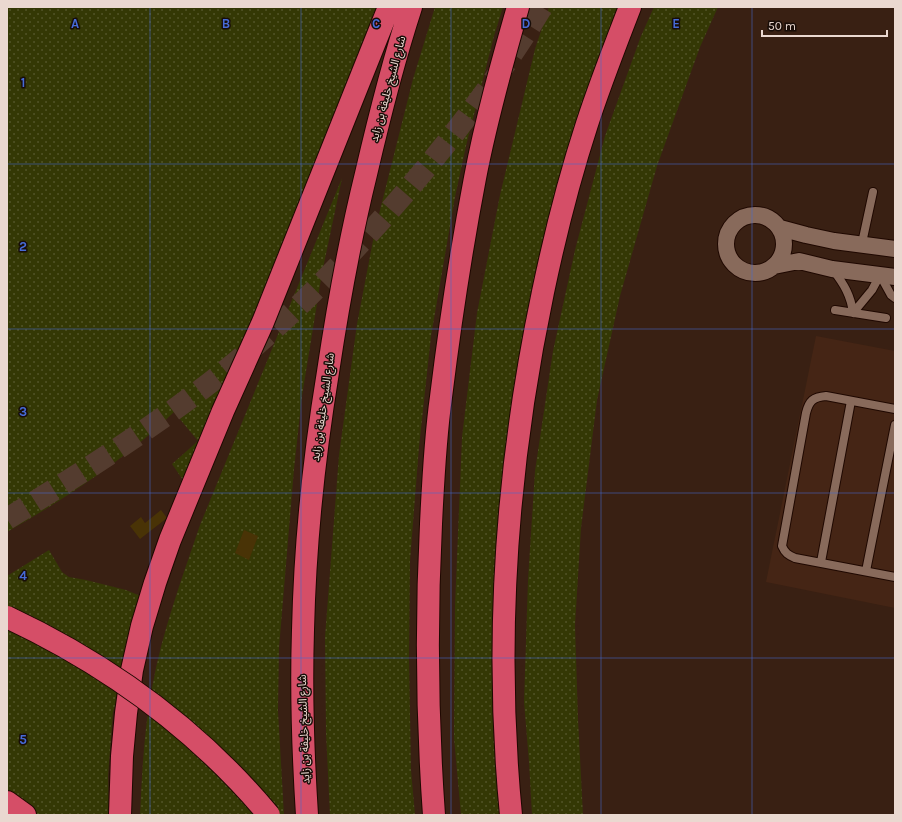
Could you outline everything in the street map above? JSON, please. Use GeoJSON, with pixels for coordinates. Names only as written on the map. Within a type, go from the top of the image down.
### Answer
{"type":"FeatureCollection","features":[{"type":"Feature","properties":{"kind":"highway"},"geometry":{"type":"LineString","coordinates":[[120,815],[122,756],[129,692],[142,626],[155,582],[170,540],[262,322],[389,7]]}},
{"type":"Feature","properties":{"kind":"highway","name":"شارع الشيخ خليفة بن زايد"},"geometry":{"type":"LineString","coordinates":[[307,815],[302,695],[303,628],[306,562],[317,443],[342,286],[358,207],[391,74],[412,7]]}},
{"type":"Feature","properties":{"kind":"highway"},"geometry":{"type":"LineString","coordinates":[[434,815],[428,705],[428,626],[429,560],[440,398],[456,287],[476,177],[503,60],[518,7]]}},
{"type":"Feature","properties":{"kind":"highway"},"geometry":{"type":"LineString","coordinates":[[511,815],[505,718],[504,635],[509,530],[519,434],[533,342],[556,234],[586,125],[630,7]]}},
{"type":"Feature","properties":{"kind":"highway"},"geometry":{"type":"LineString","coordinates":[[7,617],[33,629],[88,660],[134,690],[178,724],[218,760],[257,800],[269,815]]}},
{"type":"Feature","properties":{"kind":"highway"},"geometry":{"type":"LineString","coordinates":[[7,802],[25,815]]}},
{"type":"Feature","properties":{"kind":"street"},"geometry":{"type":"LineString","coordinates":[[774,266],[780,258],[784,248],[780,228],[774,221],[759,215],[743,217],[736,221],[730,228],[727,235],[727,252],[735,266],[750,273],[759,273],[774,266],[799,261],[832,269],[887,276]]}},
{"type":"Feature","properties":{"kind":"street"},"geometry":{"type":"LineString","coordinates":[[780,228],[827,239],[895,249]]}},
{"type":"Feature","properties":{"kind":"lane"},"geometry":{"type":"LineString","coordinates":[[862,244],[873,192]]}},
{"type":"Feature","properties":{"kind":"lane"},"geometry":{"type":"LineString","coordinates":[[832,269],[844,284],[853,313]]}},
{"type":"Feature","properties":{"kind":"lane"},"geometry":{"type":"LineString","coordinates":[[853,313],[887,276]]}},
{"type":"Feature","properties":{"kind":"lane"},"geometry":{"type":"LineString","coordinates":[[887,276],[891,295],[895,298]]}},
{"type":"Feature","properties":{"kind":"lane"},"geometry":{"type":"LineString","coordinates":[[835,310],[886,318]]}},
{"type":"Feature","properties":{"kind":"lane"},"geometry":{"type":"LineString","coordinates":[[895,409],[826,396],[819,396],[812,400],[806,413],[782,546],[784,552],[789,556],[895,577]]}},
{"type":"Feature","properties":{"kind":"lane"},"geometry":{"type":"LineString","coordinates":[[821,562],[851,401]]}},
{"type":"Feature","properties":{"kind":"lane"},"geometry":{"type":"LineString","coordinates":[[866,571],[895,425]]}},
{"type":"Feature","properties":{"kind":"shaded area"},"geometry":{"type":"Polygon","coordinates":[[[816,336],[895,351],[895,608],[766,582],[816,336]]]}},
{"type":"Feature","properties":{"kind":"green space"},"geometry":{"type":"Polygon","coordinates":[[[7,7],[378,7],[350,85],[185,483],[172,464],[198,441],[174,412],[155,430],[115,462],[73,492],[7,532],[7,7]]]}},
{"type":"Feature","properties":{"kind":"green space"},"geometry":{"type":"Polygon","coordinates":[[[435,7],[503,7],[494,36],[466,146],[455,197],[431,336],[419,447],[410,561],[409,658],[411,770],[415,815],[330,815],[326,733],[325,637],[339,455],[357,324],[375,230],[413,79],[435,7]]]}},
{"type":"Feature","properties":{"kind":"green space"},"geometry":{"type":"Polygon","coordinates":[[[549,7],[617,7],[583,103],[543,238],[519,364],[502,481],[494,609],[493,729],[500,815],[461,815],[454,738],[455,606],[462,437],[477,313],[500,195],[535,49],[549,7]]]}},
{"type":"Feature","properties":{"kind":"green space"},"geometry":{"type":"Polygon","coordinates":[[[654,7],[718,7],[700,47],[657,166],[620,296],[597,400],[581,528],[575,625],[583,815],[532,815],[524,702],[528,580],[535,471],[553,351],[575,250],[605,136],[641,36],[654,7]]]}},
{"type":"Feature","properties":{"kind":"green space"},"geometry":{"type":"Polygon","coordinates":[[[342,178],[322,273],[302,396],[294,469],[279,648],[278,711],[284,815],[140,815],[149,704],[161,646],[173,605],[200,525],[342,178]]]}},
{"type":"Feature","properties":{"kind":"green space"},"geometry":{"type":"Polygon","coordinates":[[[49,550],[62,572],[69,577],[126,590],[143,597],[129,667],[113,712],[108,776],[109,815],[7,815],[7,576],[49,550]]]}},
{"type":"Feature","properties":{"kind":"building"},"geometry":{"type":"Polygon","coordinates":[[[161,510],[167,518],[140,539],[130,526],[141,517],[145,523],[161,510]]]}},
{"type":"Feature","properties":{"kind":"building"},"geometry":{"type":"Polygon","coordinates":[[[244,530],[258,536],[249,560],[235,553],[244,530]]]}},
{"type":"Feature","properties":{"kind":"tunnel"},"geometry":{"type":"LineString","coordinates":[[7,519],[153,425],[209,384],[270,333],[334,271],[389,212],[436,156],[459,128],[502,69],[542,7]]}}]}
